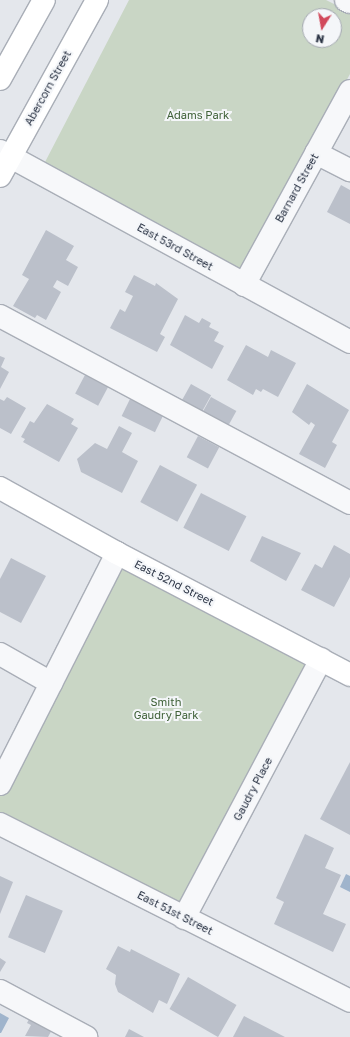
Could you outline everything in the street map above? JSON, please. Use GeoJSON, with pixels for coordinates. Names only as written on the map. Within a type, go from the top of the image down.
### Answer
{"type":"FeatureCollection","features":[{"type":"Feature","properties":{"kind":"main road"},"geometry":{"type":"LineString","coordinates":[[0,79],[44,0]]}},
{"type":"Feature","properties":{"kind":"main road","name":"Abercorn Street"},"geometry":{"type":"LineString","coordinates":[[0,176],[5,154],[97,0]]}},
{"type":"Feature","properties":{"kind":"main road","name":"East 52nd Street"},"geometry":{"type":"LineString","coordinates":[[0,488],[117,553],[350,675]]}},
{"type":"Feature","properties":{"kind":"street"},"geometry":{"type":"LineString","coordinates":[[346,0],[350,2]]}},
{"type":"Feature","properties":{"kind":"street","name":"Barnard Street"},"geometry":{"type":"LineString","coordinates":[[244,285],[350,91]]}},
{"type":"Feature","properties":{"kind":"street"},"geometry":{"type":"LineString","coordinates":[[316,152],[350,170]]}},
{"type":"Feature","properties":{"kind":"street","name":"East 53rd Street"},"geometry":{"type":"LineString","coordinates":[[5,154],[350,342]]}},
{"type":"Feature","properties":{"kind":"street"},"geometry":{"type":"LineString","coordinates":[[0,316],[350,503]]}},
{"type":"Feature","properties":{"kind":"street"},"geometry":{"type":"LineString","coordinates":[[0,784],[117,553]]}},
{"type":"Feature","properties":{"kind":"street"},"geometry":{"type":"LineString","coordinates":[[0,654],[51,683]]}},
{"type":"Feature","properties":{"kind":"street","name":"Gaudry Place"},"geometry":{"type":"LineString","coordinates":[[184,918],[321,659]]}},
{"type":"Feature","properties":{"kind":"street","name":"East 51st Street"},"geometry":{"type":"LineString","coordinates":[[0,824],[350,1002]]}},
{"type":"Feature","properties":{"kind":"street"},"geometry":{"type":"LineString","coordinates":[[0,991],[86,1037]]}},
{"type":"Feature","properties":{"kind":"green space","name":"Adams Park"},"geometry":{"type":"Polygon","coordinates":[[[129,0],[326,0],[342,8],[350,12],[350,74],[241,272],[44,164],[129,0]]]}},
{"type":"Feature","properties":{"kind":"green space","name":"Smith Gaudry Park"},"geometry":{"type":"Polygon","coordinates":[[[117,553],[321,659],[184,918],[0,824],[0,784],[117,553]]]}},
{"type":"Feature","properties":{"kind":"water"},"geometry":{"type":"Polygon","coordinates":[[[346,874],[350,876],[350,892],[340,887],[346,874]]]}},
{"type":"Feature","properties":{"kind":"water"},"geometry":{"type":"Polygon","coordinates":[[[0,1013],[9,1018],[1,1033],[0,1033],[0,1013]]]}},
{"type":"Feature","properties":{"kind":"building"},"geometry":{"type":"Polygon","coordinates":[[[341,185],[350,190],[350,224],[327,212],[341,185]]]}},
{"type":"Feature","properties":{"kind":"building"},"geometry":{"type":"Polygon","coordinates":[[[46,230],[74,246],[66,260],[78,267],[68,286],[57,280],[53,287],[61,292],[46,320],[37,315],[35,318],[13,306],[29,279],[22,275],[46,230]]]}},
{"type":"Feature","properties":{"kind":"building"},"geometry":{"type":"Polygon","coordinates":[[[134,275],[155,286],[156,283],[178,299],[160,334],[165,337],[157,352],[110,328],[120,309],[125,312],[133,296],[125,292],[134,275]]]}},
{"type":"Feature","properties":{"kind":"building"},"geometry":{"type":"Polygon","coordinates":[[[185,315],[199,323],[202,318],[211,323],[209,327],[219,332],[214,341],[224,346],[212,369],[170,345],[185,315]]]}},
{"type":"Feature","properties":{"kind":"building"},"geometry":{"type":"Polygon","coordinates":[[[246,345],[268,357],[271,350],[296,363],[278,397],[263,389],[261,392],[256,389],[253,395],[227,380],[246,345]]]}},
{"type":"Feature","properties":{"kind":"building"},"geometry":{"type":"Polygon","coordinates":[[[0,356],[5,358],[1,367],[9,372],[0,389],[0,356]]]}},
{"type":"Feature","properties":{"kind":"building"},"geometry":{"type":"Polygon","coordinates":[[[85,375],[108,387],[98,406],[75,394],[85,375]]]}},
{"type":"Feature","properties":{"kind":"building"},"geometry":{"type":"Polygon","coordinates":[[[191,384],[211,395],[200,415],[180,404],[191,384]]]}},
{"type":"Feature","properties":{"kind":"building"},"geometry":{"type":"Polygon","coordinates":[[[307,384],[349,410],[332,442],[337,445],[325,468],[299,454],[315,425],[311,422],[309,425],[292,412],[307,384]]]}},
{"type":"Feature","properties":{"kind":"building"},"geometry":{"type":"Polygon","coordinates":[[[7,397],[26,408],[11,434],[0,428],[0,399],[4,401],[7,397]]]}},
{"type":"Feature","properties":{"kind":"building"},"geometry":{"type":"Polygon","coordinates":[[[211,397],[236,411],[226,429],[201,415],[211,397]]]}},
{"type":"Feature","properties":{"kind":"building"},"geometry":{"type":"Polygon","coordinates":[[[130,399],[163,415],[155,432],[122,416],[130,399]]]}},
{"type":"Feature","properties":{"kind":"building"},"geometry":{"type":"Polygon","coordinates":[[[47,404],[74,419],[71,424],[78,428],[59,462],[23,442],[25,439],[21,437],[30,421],[34,423],[47,404]]]}},
{"type":"Feature","properties":{"kind":"building"},"geometry":{"type":"Polygon","coordinates":[[[119,426],[132,433],[122,452],[138,461],[122,493],[81,472],[77,459],[95,443],[107,449],[119,426]]]}},
{"type":"Feature","properties":{"kind":"building"},"geometry":{"type":"Polygon","coordinates":[[[198,436],[219,447],[208,468],[187,457],[198,436]]]}},
{"type":"Feature","properties":{"kind":"building"},"geometry":{"type":"Polygon","coordinates":[[[160,465],[197,485],[177,522],[140,502],[160,465]]]}},
{"type":"Feature","properties":{"kind":"building"},"geometry":{"type":"Polygon","coordinates":[[[201,493],[246,516],[229,551],[183,528],[201,493]]]}},
{"type":"Feature","properties":{"kind":"building"},"geometry":{"type":"Polygon","coordinates":[[[262,536],[301,553],[286,581],[250,561],[262,536]]]}},
{"type":"Feature","properties":{"kind":"building"},"geometry":{"type":"Polygon","coordinates":[[[334,545],[350,554],[350,577],[334,607],[301,590],[315,564],[322,568],[334,545]]]}},
{"type":"Feature","properties":{"kind":"building"},"geometry":{"type":"Polygon","coordinates":[[[11,558],[46,576],[21,623],[0,612],[0,579],[11,558]]]}},
{"type":"Feature","properties":{"kind":"building"},"geometry":{"type":"Polygon","coordinates":[[[350,762],[350,835],[320,819],[350,762]]]}},
{"type":"Feature","properties":{"kind":"building"},"geometry":{"type":"Polygon","coordinates":[[[305,834],[334,848],[325,868],[341,875],[323,914],[346,924],[333,952],[274,924],[284,902],[276,898],[305,834]]]}},
{"type":"Feature","properties":{"kind":"building"},"geometry":{"type":"Polygon","coordinates":[[[0,876],[13,882],[0,914],[0,876]]]}},
{"type":"Feature","properties":{"kind":"building"},"geometry":{"type":"Polygon","coordinates":[[[26,895],[63,911],[45,953],[8,937],[26,895]]]}},
{"type":"Feature","properties":{"kind":"building"},"geometry":{"type":"Polygon","coordinates":[[[118,946],[130,952],[131,949],[180,974],[167,1004],[159,1000],[153,1013],[118,992],[115,984],[116,975],[106,969],[118,946]]]}},
{"type":"Feature","properties":{"kind":"building"},"geometry":{"type":"Polygon","coordinates":[[[0,958],[6,962],[0,972],[0,958]]]}},
{"type":"Feature","properties":{"kind":"building"},"geometry":{"type":"Polygon","coordinates":[[[188,977],[236,1005],[218,1037],[170,1009],[188,977]]]}},
{"type":"Feature","properties":{"kind":"building"},"geometry":{"type":"Polygon","coordinates":[[[31,1015],[53,1028],[48,1037],[25,1036],[31,1025],[27,1023],[31,1015]]]}},
{"type":"Feature","properties":{"kind":"building"},"geometry":{"type":"Polygon","coordinates":[[[244,1016],[285,1037],[233,1037],[244,1016]]]}},
{"type":"Feature","properties":{"kind":"building"},"geometry":{"type":"Polygon","coordinates":[[[129,1029],[144,1037],[125,1037],[129,1029]]]}}]}
